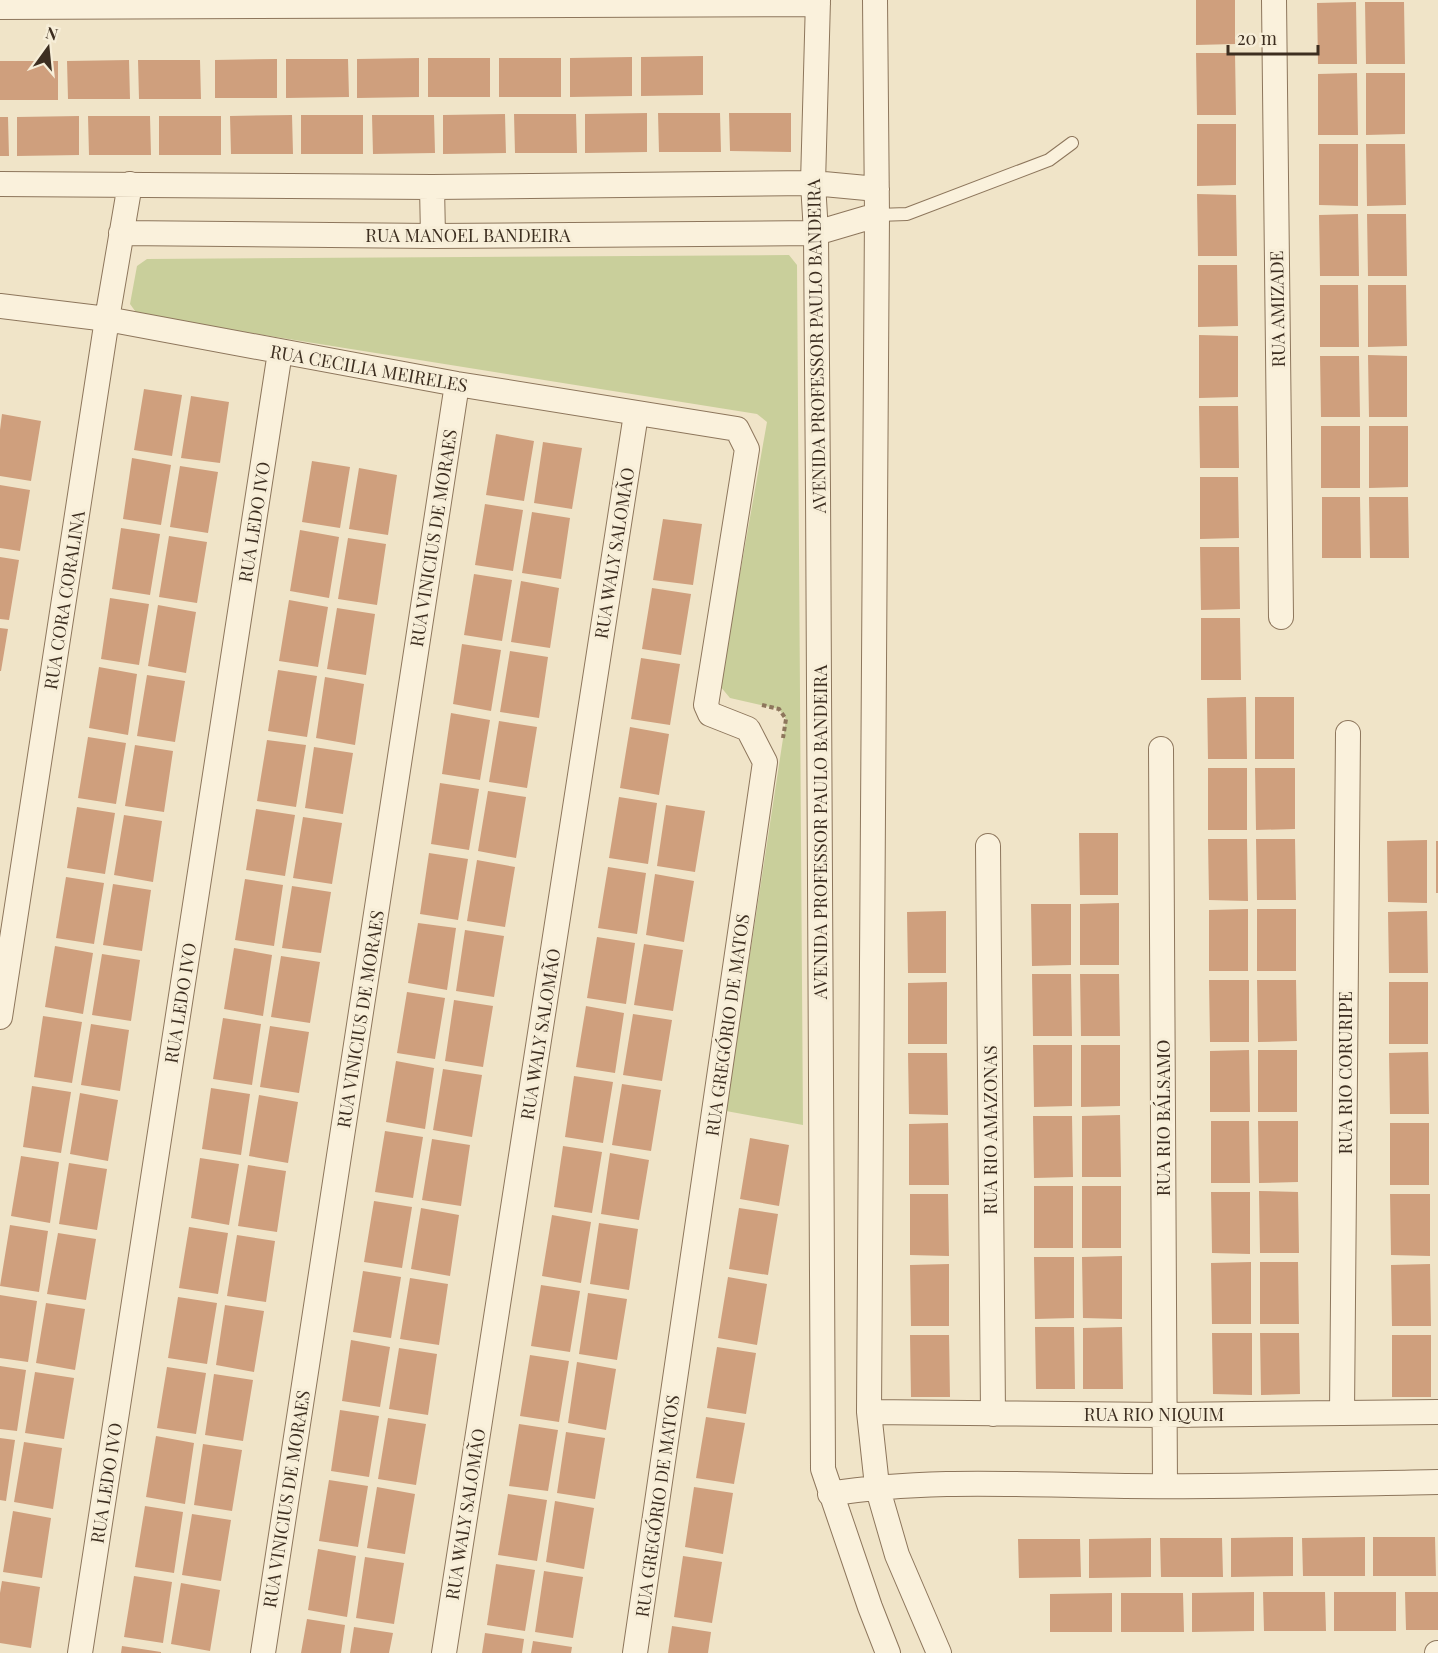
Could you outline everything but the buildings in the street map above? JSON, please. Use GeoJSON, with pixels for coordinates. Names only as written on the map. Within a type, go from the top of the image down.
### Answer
{"type":"FeatureCollection","features":[{"type":"Feature","properties":{"kind":"street"},"geometry":{"type":"LineString","coordinates":[[875,0],[877,215],[869,1412],[877,1486],[897,1555],[939,1653]]}},
{"type":"Feature","properties":{"kind":"street","name":"RUA AMIZADE"},"geometry":{"type":"LineString","coordinates":[[1274,0],[1281,617]]}},
{"type":"Feature","properties":{"kind":"street"},"geometry":{"type":"LineString","coordinates":[[0,7],[123,3],[818,2]]}},
{"type":"Feature","properties":{"kind":"street","name":"AVENIDA PROFESSOR PAULO BANDEIRA"},"geometry":{"type":"LineString","coordinates":[[818,2],[813,183],[816,233],[823,1469],[888,1653]]}},
{"type":"Feature","properties":{"kind":"street"},"geometry":{"type":"LineString","coordinates":[[0,184],[432,187],[813,183],[877,189]]}},
{"type":"Feature","properties":{"kind":"street","name":"RUA CORA CORALINA"},"geometry":{"type":"LineString","coordinates":[[0,1017],[107,319],[130,184]]}},
{"type":"Feature","properties":{"kind":"street"},"geometry":{"type":"LineString","coordinates":[[432,187],[433,236]]}},
{"type":"Feature","properties":{"kind":"street","name":"RUA MANOEL BANDEIRA"},"geometry":{"type":"LineString","coordinates":[[121,233],[433,236],[816,233],[877,215]]}},
{"type":"Feature","properties":{"kind":"street","name":"RUA CECILIA MEIRELES"},"geometry":{"type":"LineString","coordinates":[[0,306],[107,319],[457,384],[737,429]]}},
{"type":"Feature","properties":{"kind":"street","name":"RUA LEDO IVO"},"geometry":{"type":"LineString","coordinates":[[80,1653],[280,352]]}},
{"type":"Feature","properties":{"kind":"street","name":"RUA VINICIUS DE MORAES"},"geometry":{"type":"LineString","coordinates":[[263,1653],[457,384]]}},
{"type":"Feature","properties":{"kind":"street","name":"RUA WALY SALOMÃO"},"geometry":{"type":"LineString","coordinates":[[444,1653],[636,414]]}},
{"type":"Feature","properties":{"kind":"street","name":"RUA GREGÓRIO DE MATOS"},"geometry":{"type":"LineString","coordinates":[[635,1653],[765,762],[748,729],[710,714],[706,705],[747,449],[737,429]]}},
{"type":"Feature","properties":{"kind":"street","name":"RUA RIO CORURIPE"},"geometry":{"type":"LineString","coordinates":[[1342,1413],[1348,733]]}},
{"type":"Feature","properties":{"kind":"street","name":"RUA RIO BÁLSAMO"},"geometry":{"type":"LineString","coordinates":[[1161,749],[1165,1486]]}},
{"type":"Feature","properties":{"kind":"street","name":"RUA RIO AMAZONAS"},"geometry":{"type":"LineString","coordinates":[[988,846],[993,1414]]}},
{"type":"Feature","properties":{"kind":"street","name":"RUA RIO NIQUIM"},"geometry":{"type":"LineString","coordinates":[[869,1412],[1166,1415],[1438,1412]]}},
{"type":"Feature","properties":{"kind":"street"},"geometry":{"type":"LineString","coordinates":[[830,1494],[877,1486],[932,1484],[1165,1486],[1438,1482]]}},
{"type":"Feature","properties":{"kind":"lane"},"geometry":{"type":"LineString","coordinates":[[877,215],[907,214],[1049,160],[1072,143]]}},
{"type":"Feature","properties":{"kind":"green space"},"geometry":{"type":"Polygon","coordinates":[[[789,255],[797,265],[803,1125],[726,1111],[786,719],[779,709],[730,698],[720,686],[767,422],[757,414],[138,315],[130,304],[137,266],[147,259],[789,255]]]}}]}
